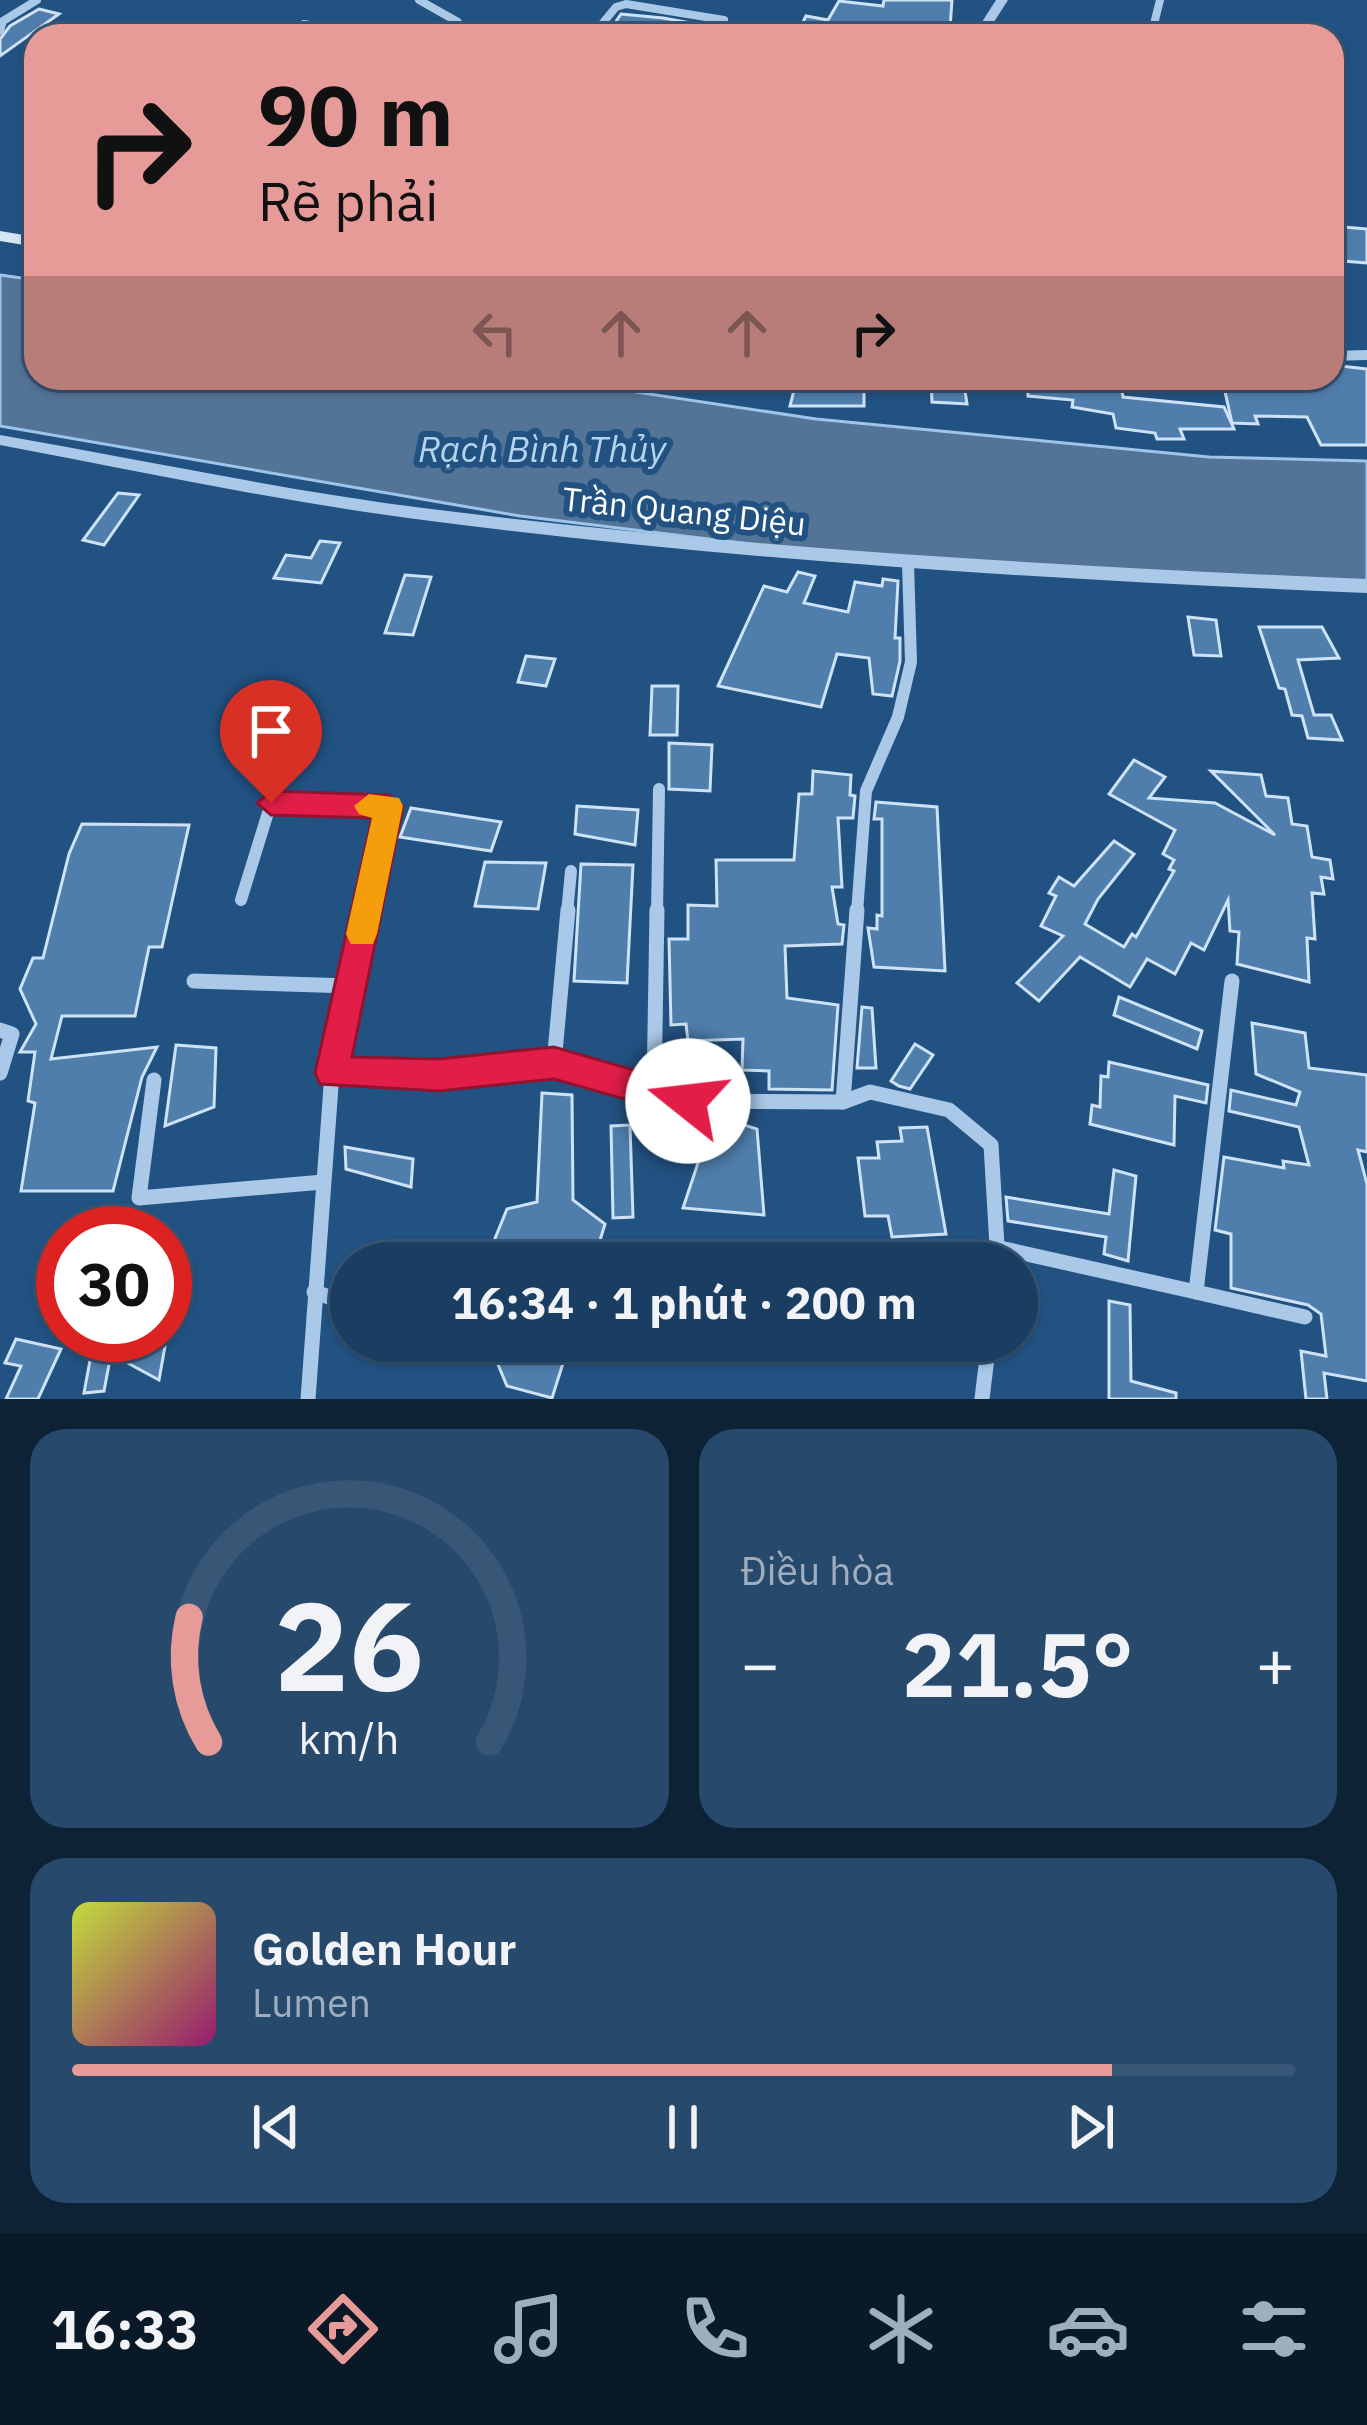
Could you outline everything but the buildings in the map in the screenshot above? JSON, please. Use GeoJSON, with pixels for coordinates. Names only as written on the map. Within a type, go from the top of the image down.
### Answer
{"type":"FeatureCollection","features":[{"type":"Feature","properties":{"kind":"street"},"geometry":{"type":"LineString","coordinates":[[0,31],[3,21],[37,0]]}},
{"type":"Feature","properties":{"kind":"street"},"geometry":{"type":"LineString","coordinates":[[419,0],[457,24]]}},
{"type":"Feature","properties":{"kind":"street"},"geometry":{"type":"LineString","coordinates":[[602,24],[616,7],[626,4],[724,20],[721,24]]}},
{"type":"Feature","properties":{"kind":"street","name":"Trần Quang Diệu"},"geometry":{"type":"LineString","coordinates":[[0,440],[427,514],[908,564],[1367,586]]}},
{"type":"Feature","properties":{"kind":"street"},"geometry":{"type":"LineString","coordinates":[[843,1102],[866,791],[898,717],[911,662],[908,564]]}},
{"type":"Feature","properties":{"kind":"street"},"geometry":{"type":"LineString","coordinates":[[654,1091],[659,789]]}},
{"type":"Feature","properties":{"kind":"street"},"geometry":{"type":"LineString","coordinates":[[241,900],[271,803],[389,806],[332,1073],[308,1399]]}},
{"type":"Feature","properties":{"kind":"street"},"geometry":{"type":"LineString","coordinates":[[554,1063],[571,871]]}},
{"type":"Feature","properties":{"kind":"street"},"geometry":{"type":"LineString","coordinates":[[194,981],[351,986]]}},
{"type":"Feature","properties":{"kind":"street"},"geometry":{"type":"LineString","coordinates":[[1196,1292],[1232,981]]}},
{"type":"Feature","properties":{"kind":"street"},"geometry":{"type":"LineString","coordinates":[[0,1030],[12,1034],[0,1073]]}},
{"type":"Feature","properties":{"kind":"street"},"geometry":{"type":"LineString","coordinates":[[332,1073],[439,1075],[554,1063],[688,1101],[843,1102],[870,1092],[949,1110],[991,1145],[996,1242]]}},
{"type":"Feature","properties":{"kind":"street"},"geometry":{"type":"LineString","coordinates":[[154,1080],[139,1198],[322,1182]]}},
{"type":"Feature","properties":{"kind":"street"},"geometry":{"type":"LineString","coordinates":[[1038,1263],[1305,1317]]}},
{"type":"Feature","properties":{"kind":"street"},"geometry":{"type":"LineString","coordinates":[[314,1292],[330,1297]]}},
{"type":"Feature","properties":{"kind":"street"},"geometry":{"type":"LineString","coordinates":[[982,1399],[986,1362]]}},
{"type":"Feature","properties":{"kind":"water","name":"Rạch Bình Thủy"},"geometry":{"type":"Polygon","coordinates":[[[0,275],[24,278],[24,390],[623,390],[816,419],[1209,457],[1367,461],[1367,583],[874,559],[520,516],[0,426],[0,275]]]}},
{"type":"Feature","properties":{"kind":"slow traffic"},"geometry":{"type":"LineString","coordinates":[[362,934],[389,806],[369,806]]}},
{"type":"Feature","properties":{"kind":"route"},"geometry":{"type":"LineString","coordinates":[[271,803],[389,806],[332,1073],[439,1075],[554,1063],[688,1101]]}}]}
